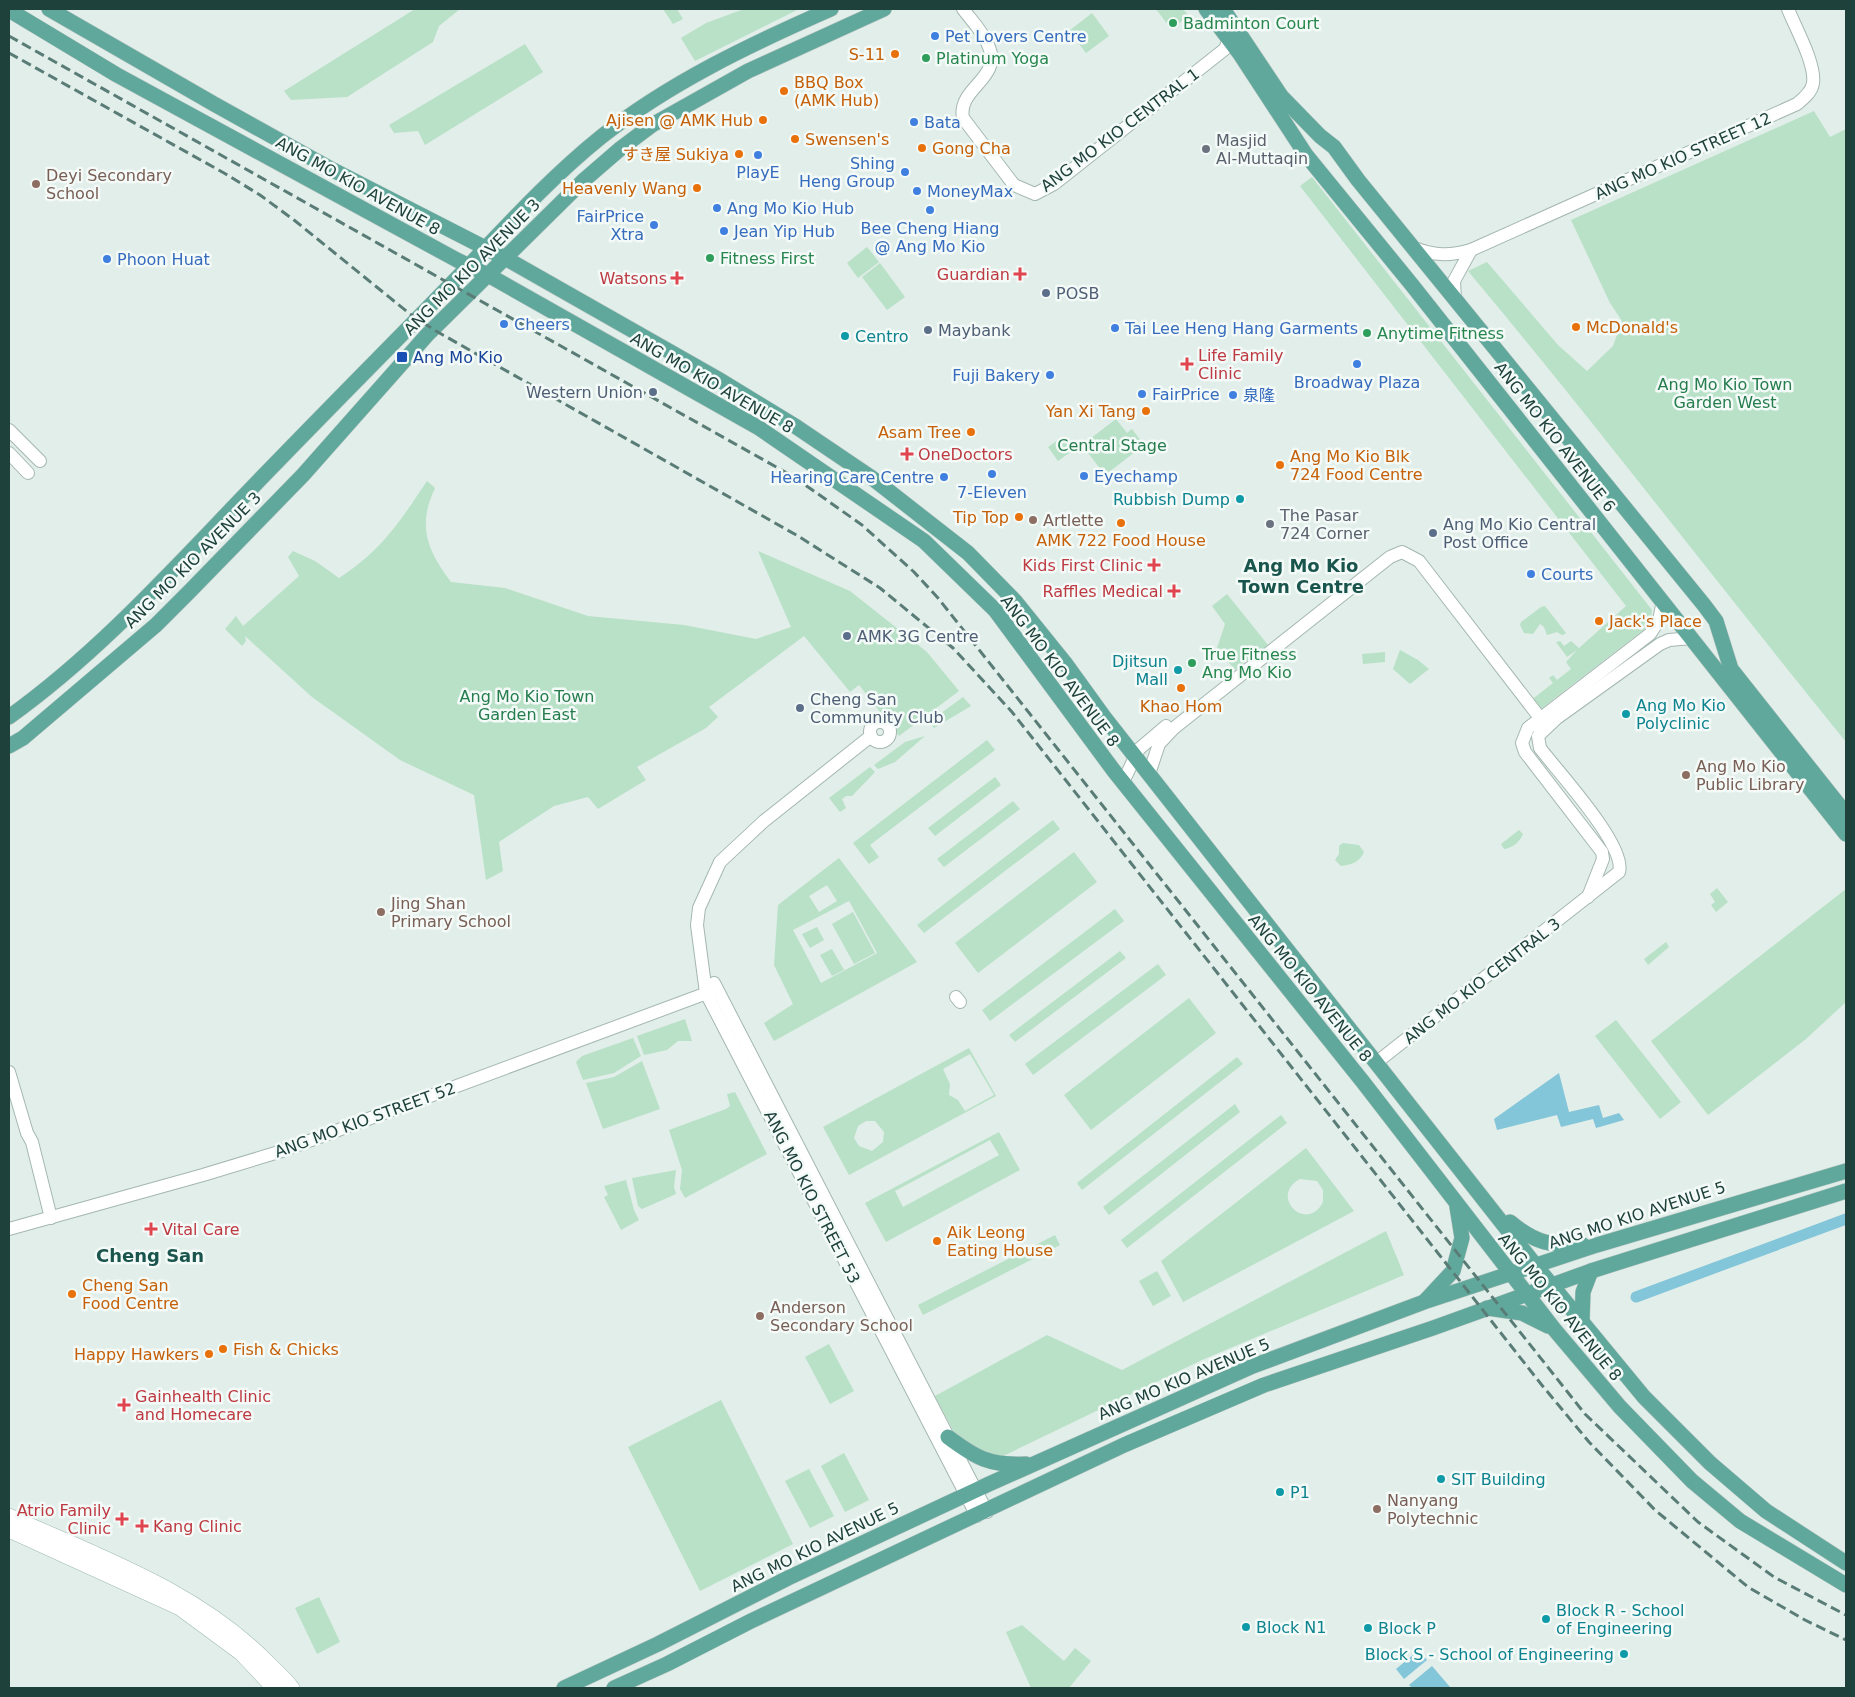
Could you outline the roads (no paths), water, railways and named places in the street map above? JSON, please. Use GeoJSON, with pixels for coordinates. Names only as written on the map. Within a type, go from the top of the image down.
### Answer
{"type":"FeatureCollection","features":[{"type":"Feature","properties":{"kind":"main road","name":"ANG MO KIO AVENUE 8"},"geometry":{"type":"LineString","coordinates":[[48,9],[222,109],[505,258],[771,410],[872,478],[968,553],[1015,601],[1134,756],[1493,1209],[1536,1266],[1644,1397],[1710,1463],[1766,1511],[1846,1563]]}},
{"type":"Feature","properties":{"kind":"main road","name":"ANG MO KIO AVENUE 3"},"geometry":{"type":"LineString","coordinates":[[9,717],[59,679],[164,579],[486,248],[579,156],[626,119],[738,53],[830,9]]}},
{"type":"Feature","properties":{"kind":"main road","name":"ANG MO KIO AVENUE 3"},"geometry":{"type":"LineString","coordinates":[[9,746],[23,738],[176,605],[303,475],[427,335],[583,180],[652,125],[748,70],[884,9]]}},
{"type":"Feature","properties":{"kind":"main road","name":"ANG MO KIO AVENUE 6"},"geometry":{"type":"LineString","coordinates":[[1206,9],[1306,155],[1412,285],[1846,834]]}},
{"type":"Feature","properties":{"kind":"main road","name":"ANG MO KIO AVENUE 6"},"geometry":{"type":"LineString","coordinates":[[1223,9],[1280,96],[1320,136],[1334,147],[1412,246],[1704,605],[1716,621],[1731,669],[1846,814]]}},
{"type":"Feature","properties":{"kind":"main road","name":"ANG MO KIO AVENUE 8"},"geometry":{"type":"LineString","coordinates":[[9,10],[134,84],[470,265],[759,428],[924,541],[995,610],[1123,782],[1363,1082],[1510,1274],[1620,1408],[1692,1481],[1740,1521],[1846,1586]]}},
{"type":"Feature","properties":{"kind":"main road"},"geometry":{"type":"LineString","coordinates":[[524,238],[522,252],[530,273]]}},
{"type":"Feature","properties":{"kind":"main road"},"geometry":{"type":"LineString","coordinates":[[1202,880],[1201,871],[1207,864],[1221,865]]}},
{"type":"Feature","properties":{"kind":"main road","name":"ANG MO KIO AVENUE 5"},"geometry":{"type":"LineString","coordinates":[[564,1688],[658,1644],[788,1578],[1253,1366],[1424,1302],[1597,1245],[1846,1171]]}},
{"type":"Feature","properties":{"kind":"main road"},"geometry":{"type":"LineString","coordinates":[[614,1688],[667,1664],[751,1621],[982,1514],[1124,1445],[1256,1389],[1551,1284],[1846,1191]]}},
{"type":"Feature","properties":{"kind":"main road"},"geometry":{"type":"LineString","coordinates":[[1424,1302],[1453,1271],[1462,1238],[1456,1204]]}},
{"type":"Feature","properties":{"kind":"main road"},"geometry":{"type":"LineString","coordinates":[[1493,1209],[1527,1236],[1543,1242],[1559,1246],[1597,1245]]}},
{"type":"Feature","properties":{"kind":"main road"},"geometry":{"type":"LineString","coordinates":[[1582,1322],[1583,1292],[1591,1271]]}},
{"type":"Feature","properties":{"kind":"main road"},"geometry":{"type":"LineString","coordinates":[[1486,1308],[1522,1314],[1554,1329]]}},
{"type":"Feature","properties":{"kind":"main road"},"geometry":{"type":"LineString","coordinates":[[948,1437],[969,1453],[986,1462],[1009,1465],[1035,1464]]}},
{"type":"Feature","properties":{"kind":"main road"},"geometry":{"type":"LineString","coordinates":[[9,1516],[185,1598],[228,1626],[248,1643],[292,1688]]}},
{"type":"Feature","properties":{"kind":"main road"},"geometry":{"type":"LineString","coordinates":[[9,1530],[180,1608],[241,1653],[274,1688]]}},
{"type":"Feature","properties":{"kind":"main road"},"geometry":{"type":"LineString","coordinates":[[658,1644],[655,1656],[659,1662],[667,1664]]}},
{"type":"Feature","properties":{"kind":"street","name":"ANG MO KIO CENTRAL 1"},"geometry":{"type":"LineString","coordinates":[[963,9],[983,35],[990,48],[992,62],[987,74],[965,99],[962,111],[963,118],[1014,185],[1035,194],[1054,184],[1231,47]]}},
{"type":"Feature","properties":{"kind":"street","name":"ANG MO KIO STREET 12"},"geometry":{"type":"LineString","coordinates":[[1412,246],[1434,254],[1456,254],[1471,250],[1797,104],[1806,97],[1814,84],[1812,69],[1788,9]]}},
{"type":"Feature","properties":{"kind":"street"},"geometry":{"type":"LineString","coordinates":[[1455,299],[1454,281],[1471,250]]}},
{"type":"Feature","properties":{"kind":"street"},"geometry":{"type":"LineString","coordinates":[[9,430],[40,461]]}},
{"type":"Feature","properties":{"kind":"street"},"geometry":{"type":"LineString","coordinates":[[9,454],[28,473]]}},
{"type":"Feature","properties":{"kind":"street"},"geometry":{"type":"LineString","coordinates":[[1149,774],[1155,751],[1164,738],[1230,683],[1390,557],[1402,552],[1419,561],[1540,725]]}},
{"type":"Feature","properties":{"kind":"street"},"geometry":{"type":"LineString","coordinates":[[1540,725],[1650,634],[1659,620],[1663,601]]}},
{"type":"Feature","properties":{"kind":"street"},"geometry":{"type":"LineString","coordinates":[[1587,900],[1603,859],[1599,846],[1525,752],[1522,743],[1524,736],[1528,728],[1540,725],[1660,644],[1669,640],[1692,638]]}},
{"type":"Feature","properties":{"kind":"street"},"geometry":{"type":"LineString","coordinates":[[1123,782],[1134,756],[1146,742],[1209,693],[1230,683]]}},
{"type":"Feature","properties":{"kind":"street","name":"ANG MO KIO CENTRAL 3"},"geometry":{"type":"LineString","coordinates":[[1377,1062],[1587,900],[1619,872],[1621,866],[1617,851],[1610,838],[1540,748],[1537,740],[1540,725]]}},
{"type":"Feature","properties":{"kind":"street","name":"ANG MO KIO STREET 53"},"geometry":{"type":"LineString","coordinates":[[874,739],[854,751],[764,821],[720,862],[699,908],[697,925],[711,991],[982,1514]]}},
{"type":"Feature","properties":{"kind":"street","name":"ANG MO KIO STREET 53"},"geometry":{"type":"LineString","coordinates":[[711,991],[948,1437],[971,1493]]}},
{"type":"Feature","properties":{"kind":"street","name":"ANG MO KIO STREET 52"},"geometry":{"type":"LineString","coordinates":[[9,1229],[203,1176],[290,1148],[711,991]]}},
{"type":"Feature","properties":{"kind":"street"},"geometry":{"type":"LineString","coordinates":[[9,1072],[27,1133],[32,1142],[48,1218]]}},
{"type":"Feature","properties":{"kind":"water"},"geometry":{"type":"Polygon","coordinates":[[[1559,1073],[1569,1112],[1599,1105],[1603,1118],[1619,1113],[1624,1120],[1596,1128],[1593,1119],[1561,1127],[1557,1115],[1497,1130],[1494,1119],[1559,1073]]]}},
{"type":"Feature","properties":{"kind":"water"},"geometry":{"type":"Polygon","coordinates":[[[1419,1650],[1427,1660],[1404,1679],[1396,1669],[1419,1650]]]}},
{"type":"Feature","properties":{"kind":"water"},"geometry":{"type":"Polygon","coordinates":[[[1432,1666],[1450,1687],[1412,1688],[1409,1685],[1432,1666]]]}},
{"type":"Feature","properties":{"kind":"waterway"},"geometry":{"type":"LineString","coordinates":[[1636,1297],[1846,1219]]}},
{"type":"Feature","properties":{"kind":"railway"},"geometry":{"type":"LineString","coordinates":[[9,36],[794,477],[862,525],[914,572],[938,598],[1585,1414],[1698,1522],[1774,1577],[1846,1615]]}},
{"type":"Feature","properties":{"kind":"railway"},"geometry":{"type":"LineString","coordinates":[[9,53],[260,195],[294,220],[410,314],[436,331],[798,536],[880,588],[953,648],[1012,712],[1541,1384],[1589,1442],[1655,1510],[1748,1587],[1805,1620],[1846,1640]]}},
{"type":"Feature","properties":{"kind":"place","name":"Badminton Court"},"geometry":{"type":"Point","coordinates":[1173,23]}},
{"type":"Feature","properties":{"kind":"place","name":"Pet Lovers Centre"},"geometry":{"type":"Point","coordinates":[935,36]}},
{"type":"Feature","properties":{"kind":"place","name":"S-11"},"geometry":{"type":"Point","coordinates":[895,54]}},
{"type":"Feature","properties":{"kind":"place","name":"Platinum Yoga"},"geometry":{"type":"Point","coordinates":[926,58]}},
{"type":"Feature","properties":{"kind":"place","name":"BBQ Box (AMK Hub)"},"geometry":{"type":"Point","coordinates":[784,91]}},
{"type":"Feature","properties":{"kind":"place","name":"Ajisen @ AMK Hub"},"geometry":{"type":"Point","coordinates":[763,120]}},
{"type":"Feature","properties":{"kind":"place","name":"Bata"},"geometry":{"type":"Point","coordinates":[914,122]}},
{"type":"Feature","properties":{"kind":"place","name":"Swensen's"},"geometry":{"type":"Point","coordinates":[795,139]}},
{"type":"Feature","properties":{"kind":"place","name":"Gong Cha"},"geometry":{"type":"Point","coordinates":[922,148]}},
{"type":"Feature","properties":{"kind":"place","name":"Masjid Al-Muttaqin"},"geometry":{"type":"Point","coordinates":[1206,149]}},
{"type":"Feature","properties":{"kind":"place","name":"すき屋 Sukiya"},"geometry":{"type":"Point","coordinates":[739,154]}},
{"type":"Feature","properties":{"kind":"place","name":"PlayE"},"geometry":{"type":"Point","coordinates":[758,155]}},
{"type":"Feature","properties":{"kind":"place","name":"Shing Heng Group"},"geometry":{"type":"Point","coordinates":[905,172]}},
{"type":"Feature","properties":{"kind":"place","name":"Deyi Secondary School"},"geometry":{"type":"Point","coordinates":[36,184]}},
{"type":"Feature","properties":{"kind":"place","name":"Heavenly Wang"},"geometry":{"type":"Point","coordinates":[697,188]}},
{"type":"Feature","properties":{"kind":"place","name":"MoneyMax"},"geometry":{"type":"Point","coordinates":[917,191]}},
{"type":"Feature","properties":{"kind":"place","name":"Ang Mo Kio Hub"},"geometry":{"type":"Point","coordinates":[717,208]}},
{"type":"Feature","properties":{"kind":"place","name":"Bee Cheng Hiang @ Ang Mo Kio"},"geometry":{"type":"Point","coordinates":[930,210]}},
{"type":"Feature","properties":{"kind":"place","name":"FairPrice Xtra"},"geometry":{"type":"Point","coordinates":[654,225]}},
{"type":"Feature","properties":{"kind":"place","name":"Jean Yip Hub"},"geometry":{"type":"Point","coordinates":[724,231]}},
{"type":"Feature","properties":{"kind":"place","name":"Fitness First"},"geometry":{"type":"Point","coordinates":[710,258]}},
{"type":"Feature","properties":{"kind":"place","name":"Phoon Huat"},"geometry":{"type":"Point","coordinates":[107,259]}},
{"type":"Feature","properties":{"kind":"place","name":"Guardian"},"geometry":{"type":"Point","coordinates":[1020,274]}},
{"type":"Feature","properties":{"kind":"place","name":"Watsons"},"geometry":{"type":"Point","coordinates":[677,278]}},
{"type":"Feature","properties":{"kind":"place","name":"POSB"},"geometry":{"type":"Point","coordinates":[1046,293]}},
{"type":"Feature","properties":{"kind":"place","name":"Cheers"},"geometry":{"type":"Point","coordinates":[504,324]}},
{"type":"Feature","properties":{"kind":"place","name":"McDonald's"},"geometry":{"type":"Point","coordinates":[1576,327]}},
{"type":"Feature","properties":{"kind":"place","name":"Tai Lee Heng Hang Garments"},"geometry":{"type":"Point","coordinates":[1115,328]}},
{"type":"Feature","properties":{"kind":"place","name":"Maybank"},"geometry":{"type":"Point","coordinates":[928,330]}},
{"type":"Feature","properties":{"kind":"place","name":"Anytime Fitness"},"geometry":{"type":"Point","coordinates":[1367,333]}},
{"type":"Feature","properties":{"kind":"place","name":"Centro"},"geometry":{"type":"Point","coordinates":[845,336]}},
{"type":"Feature","properties":{"kind":"place","name":"Ang Mo Kio"},"geometry":{"type":"Point","coordinates":[402,357]}},
{"type":"Feature","properties":{"kind":"place","name":"Life Family Clinic"},"geometry":{"type":"Point","coordinates":[1187,364]}},
{"type":"Feature","properties":{"kind":"place","name":"Broadway Plaza"},"geometry":{"type":"Point","coordinates":[1357,364]}},
{"type":"Feature","properties":{"kind":"place","name":"Fuji Bakery"},"geometry":{"type":"Point","coordinates":[1050,375]}},
{"type":"Feature","properties":{"kind":"place","name":"Western Union"},"geometry":{"type":"Point","coordinates":[653,392]}},
{"type":"Feature","properties":{"kind":"place","name":"FairPrice"},"geometry":{"type":"Point","coordinates":[1142,394]}},
{"type":"Feature","properties":{"kind":"place","name":"泉隆"},"geometry":{"type":"Point","coordinates":[1233,395]}},
{"type":"Feature","properties":{"kind":"place","name":"Yan Xi Tang"},"geometry":{"type":"Point","coordinates":[1146,411]}},
{"type":"Feature","properties":{"kind":"place","name":"Asam Tree"},"geometry":{"type":"Point","coordinates":[971,432]}},
{"type":"Feature","properties":{"kind":"place","name":"OneDoctors"},"geometry":{"type":"Point","coordinates":[907,454]}},
{"type":"Feature","properties":{"kind":"place","name":"Ang Mo Kio Blk 724 Food Centre"},"geometry":{"type":"Point","coordinates":[1280,465]}},
{"type":"Feature","properties":{"kind":"place","name":"7-Eleven"},"geometry":{"type":"Point","coordinates":[992,474]}},
{"type":"Feature","properties":{"kind":"place","name":"Eyechamp"},"geometry":{"type":"Point","coordinates":[1084,476]}},
{"type":"Feature","properties":{"kind":"place","name":"Hearing Care Centre"},"geometry":{"type":"Point","coordinates":[944,477]}},
{"type":"Feature","properties":{"kind":"place","name":"Rubbish Dump"},"geometry":{"type":"Point","coordinates":[1240,499]}},
{"type":"Feature","properties":{"kind":"place","name":"Tip Top"},"geometry":{"type":"Point","coordinates":[1019,517]}},
{"type":"Feature","properties":{"kind":"place","name":"Artlette"},"geometry":{"type":"Point","coordinates":[1033,520]}},
{"type":"Feature","properties":{"kind":"place","name":"AMK 722 Food House"},"geometry":{"type":"Point","coordinates":[1121,523]}},
{"type":"Feature","properties":{"kind":"place","name":"The Pasar 724 Corner"},"geometry":{"type":"Point","coordinates":[1270,524]}},
{"type":"Feature","properties":{"kind":"place","name":"Ang Mo Kio Central Post Office"},"geometry":{"type":"Point","coordinates":[1433,533]}},
{"type":"Feature","properties":{"kind":"place","name":"Kids First Clinic"},"geometry":{"type":"Point","coordinates":[1154,565]}},
{"type":"Feature","properties":{"kind":"place","name":"Courts"},"geometry":{"type":"Point","coordinates":[1531,574]}},
{"type":"Feature","properties":{"kind":"place","name":"Raffles Medical"},"geometry":{"type":"Point","coordinates":[1174,591]}},
{"type":"Feature","properties":{"kind":"place","name":"Jack's Place"},"geometry":{"type":"Point","coordinates":[1599,621]}},
{"type":"Feature","properties":{"kind":"place","name":"AMK 3G Centre"},"geometry":{"type":"Point","coordinates":[847,636]}},
{"type":"Feature","properties":{"kind":"place","name":"True Fitness Ang Mo Kio"},"geometry":{"type":"Point","coordinates":[1192,663]}},
{"type":"Feature","properties":{"kind":"place","name":"Djitsun Mall"},"geometry":{"type":"Point","coordinates":[1178,670]}},
{"type":"Feature","properties":{"kind":"place","name":"Khao Hom"},"geometry":{"type":"Point","coordinates":[1181,688]}},
{"type":"Feature","properties":{"kind":"place","name":"Cheng San Community Club"},"geometry":{"type":"Point","coordinates":[800,708]}},
{"type":"Feature","properties":{"kind":"place","name":"Ang Mo Kio Polyclinic"},"geometry":{"type":"Point","coordinates":[1626,714]}},
{"type":"Feature","properties":{"kind":"place","name":"Ang Mo Kio Public Library"},"geometry":{"type":"Point","coordinates":[1686,775]}},
{"type":"Feature","properties":{"kind":"place","name":"Jing Shan Primary School"},"geometry":{"type":"Point","coordinates":[381,912]}},
{"type":"Feature","properties":{"kind":"place","name":"Vital Care"},"geometry":{"type":"Point","coordinates":[151,1229]}},
{"type":"Feature","properties":{"kind":"place","name":"Aik Leong Eating House"},"geometry":{"type":"Point","coordinates":[937,1241]}},
{"type":"Feature","properties":{"kind":"place","name":"Cheng San Food Centre"},"geometry":{"type":"Point","coordinates":[72,1294]}},
{"type":"Feature","properties":{"kind":"place","name":"Anderson Secondary School"},"geometry":{"type":"Point","coordinates":[760,1316]}},
{"type":"Feature","properties":{"kind":"place","name":"Fish & Chicks"},"geometry":{"type":"Point","coordinates":[223,1349]}},
{"type":"Feature","properties":{"kind":"place","name":"Happy Hawkers"},"geometry":{"type":"Point","coordinates":[209,1354]}},
{"type":"Feature","properties":{"kind":"place","name":"Gainhealth Clinic and Homecare"},"geometry":{"type":"Point","coordinates":[124,1405]}},
{"type":"Feature","properties":{"kind":"place","name":"SIT Building"},"geometry":{"type":"Point","coordinates":[1441,1479]}},
{"type":"Feature","properties":{"kind":"place","name":"P1"},"geometry":{"type":"Point","coordinates":[1280,1492]}},
{"type":"Feature","properties":{"kind":"place","name":"Nanyang Polytechnic"},"geometry":{"type":"Point","coordinates":[1377,1509]}},
{"type":"Feature","properties":{"kind":"place","name":"Atrio Family Clinic"},"geometry":{"type":"Point","coordinates":[122,1519]}},
{"type":"Feature","properties":{"kind":"place","name":"Kang Clinic"},"geometry":{"type":"Point","coordinates":[142,1526]}},
{"type":"Feature","properties":{"kind":"place","name":"Block R - School of Engineering"},"geometry":{"type":"Point","coordinates":[1546,1619]}},
{"type":"Feature","properties":{"kind":"place","name":"Block N1"},"geometry":{"type":"Point","coordinates":[1246,1627]}},
{"type":"Feature","properties":{"kind":"place","name":"Block P"},"geometry":{"type":"Point","coordinates":[1368,1628]}},
{"type":"Feature","properties":{"kind":"place","name":"Block S - School of Engineering"},"geometry":{"type":"Point","coordinates":[1624,1654]}},
{"type":"Feature","properties":{"kind":"district","name":"Ang Mo Kio Town Centre"},"geometry":{"type":"Point","coordinates":[1301,575]}},
{"type":"Feature","properties":{"kind":"district","name":"Cheng San"},"geometry":{"type":"Point","coordinates":[150,1255]}},
{"type":"Feature","properties":{"kind":"park label","name":"Ang Mo Kio Town Garden West"},"geometry":{"type":"Point","coordinates":[1725,393]}},
{"type":"Feature","properties":{"kind":"park label","name":"Central Stage"},"geometry":{"type":"Point","coordinates":[1112,445]}},
{"type":"Feature","properties":{"kind":"park label","name":"Ang Mo Kio Town Garden East"},"geometry":{"type":"Point","coordinates":[527,705]}}]}
